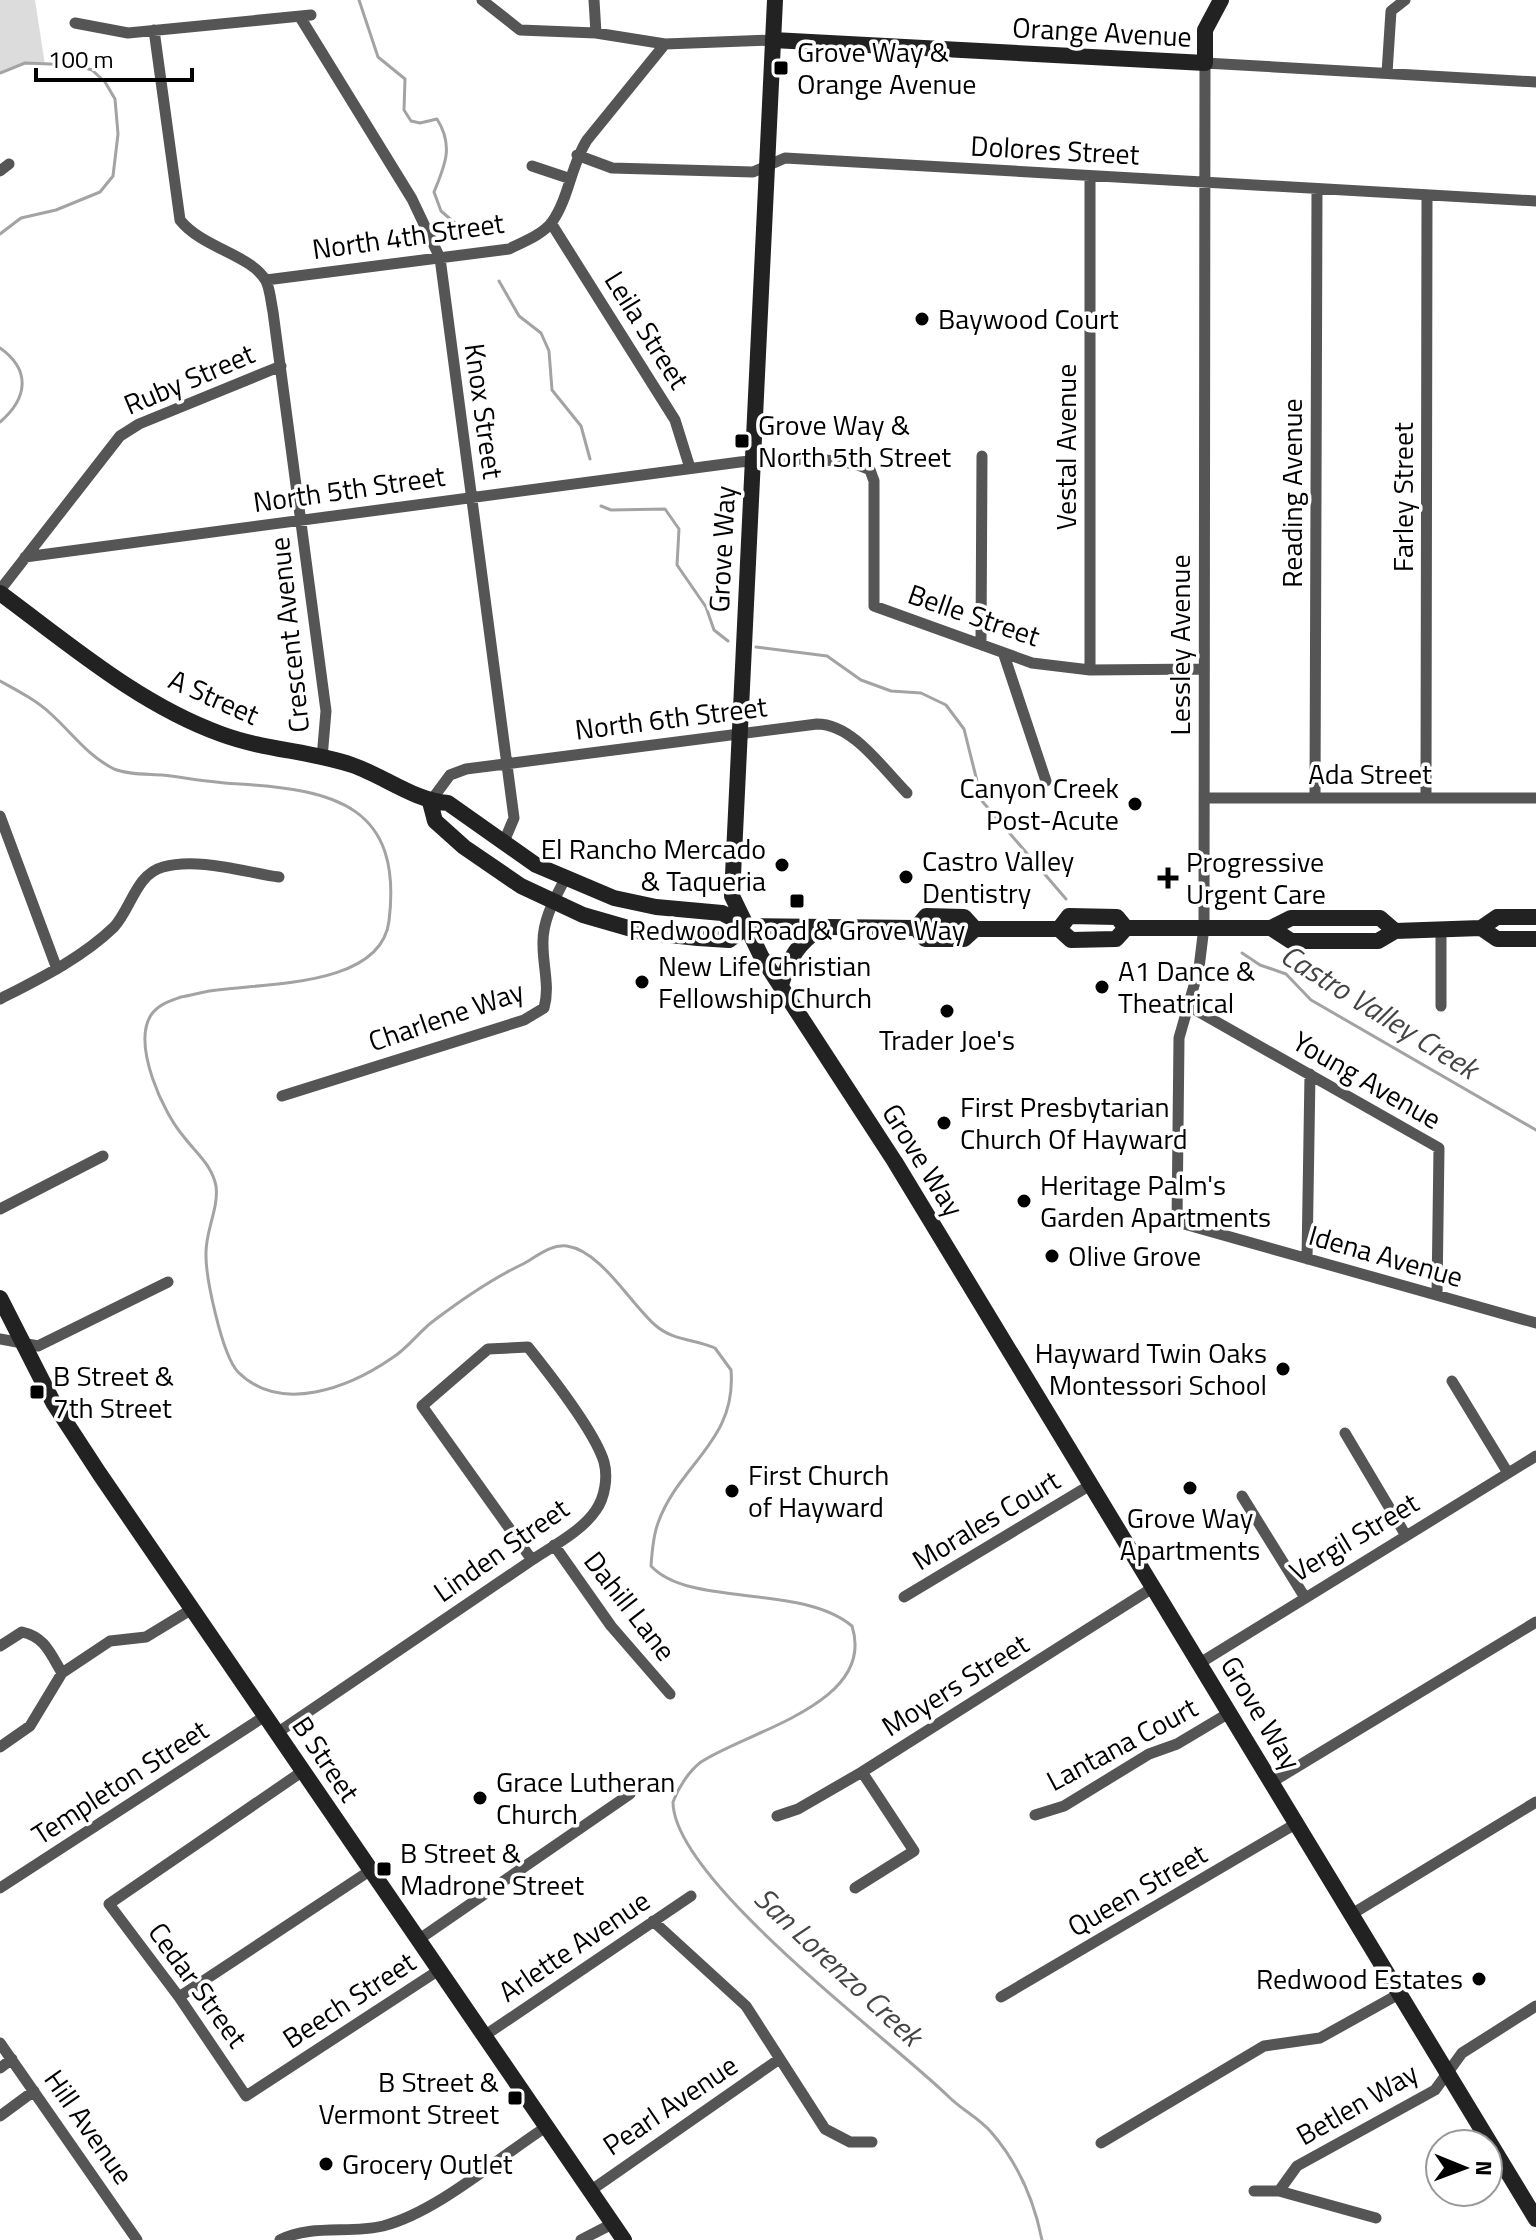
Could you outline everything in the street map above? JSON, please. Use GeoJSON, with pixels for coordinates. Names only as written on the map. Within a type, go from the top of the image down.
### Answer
{"type":"FeatureCollection","features":[{"type":"Feature","properties":{"kind":"main road","name":"Grove Way"},"geometry":{"type":"LineString","coordinates":[[775,0],[732,896],[761,956],[895,1162],[1536,2219]]}},
{"type":"Feature","properties":{"kind":"main road"},"geometry":{"type":"LineString","coordinates":[[1205,63],[1205,30],[1221,0]]}},
{"type":"Feature","properties":{"kind":"main road","name":"Orange Avenue"},"geometry":{"type":"LineString","coordinates":[[773,40],[1205,63]]}},
{"type":"Feature","properties":{"kind":"main road","name":"A Street"},"geometry":{"type":"LineString","coordinates":[[0,592],[128,684],[195,723],[244,742],[366,770],[430,802],[448,803],[503,844],[565,879],[623,900],[722,913],[748,926]]}},
{"type":"Feature","properties":{"kind":"main road"},"geometry":{"type":"LineString","coordinates":[[430,802],[435,821],[464,847],[505,876],[553,903],[607,924],[669,935],[729,940],[748,926],[916,928],[926,916],[940,916],[964,917],[975,929],[1059,929],[1071,940],[1116,939],[1126,928],[1204,927],[1271,928],[1291,941],[1378,941],[1395,931],[1481,928],[1497,917],[1536,917]]}},
{"type":"Feature","properties":{"kind":"main road"},"geometry":{"type":"LineString","coordinates":[[1059,929],[1069,916],[1117,917],[1126,928]]}},
{"type":"Feature","properties":{"kind":"main road"},"geometry":{"type":"LineString","coordinates":[[781,985],[797,947],[822,927]]}},
{"type":"Feature","properties":{"kind":"main road"},"geometry":{"type":"LineString","coordinates":[[1481,928],[1497,939],[1536,939]]}},
{"type":"Feature","properties":{"kind":"main road","name":"B Street"},"geometry":{"type":"LineString","coordinates":[[0,1298],[54,1404],[624,2240]]}},
{"type":"Feature","properties":{"kind":"street","name":"Orange Avenue"},"geometry":{"type":"LineString","coordinates":[[482,0],[520,30],[596,33],[665,44],[773,40]]}},
{"type":"Feature","properties":{"kind":"street"},"geometry":{"type":"LineString","coordinates":[[594,0],[596,33]]}},
{"type":"Feature","properties":{"kind":"street"},"geometry":{"type":"LineString","coordinates":[[1387,73],[1391,11],[1405,0]]}},
{"type":"Feature","properties":{"kind":"street","name":"Knox Street"},"geometry":{"type":"LineString","coordinates":[[154,30],[306,16],[412,199],[440,258],[514,818],[503,844]]}},
{"type":"Feature","properties":{"kind":"street"},"geometry":{"type":"LineString","coordinates":[[75,23],[128,33],[154,30],[180,220],[193,237],[248,264],[266,280]]}},
{"type":"Feature","properties":{"kind":"street"},"geometry":{"type":"LineString","coordinates":[[551,223],[577,155],[665,44]]}},
{"type":"Feature","properties":{"kind":"street","name":"Orange Avenue"},"geometry":{"type":"LineString","coordinates":[[1205,63],[1536,82]]}},
{"type":"Feature","properties":{"kind":"street","name":"Lessley Avenue"},"geometry":{"type":"LineString","coordinates":[[1177,1222],[1179,1038],[1185,1004],[1199,968],[1204,927],[1205,63]]}},
{"type":"Feature","properties":{"kind":"street","name":"Dolores Street"},"geometry":{"type":"LineString","coordinates":[[577,155],[612,168],[753,172],[785,158],[1536,201]]}},
{"type":"Feature","properties":{"kind":"street"},"geometry":{"type":"LineString","coordinates":[[532,166],[568,178]]}},
{"type":"Feature","properties":{"kind":"street","name":"Vestal Avenue"},"geometry":{"type":"LineString","coordinates":[[1090,176],[1090,670]]}},
{"type":"Feature","properties":{"kind":"street","name":"Reading Avenue"},"geometry":{"type":"LineString","coordinates":[[1315,798],[1317,189]]}},
{"type":"Feature","properties":{"kind":"street","name":"Farley Street"},"geometry":{"type":"LineString","coordinates":[[1426,798],[1427,195]]}},
{"type":"Feature","properties":{"kind":"street","name":"North 4th Street"},"geometry":{"type":"LineString","coordinates":[[266,280],[509,249],[530,239],[551,223]]}},
{"type":"Feature","properties":{"kind":"street","name":"Leila Street"},"geometry":{"type":"LineString","coordinates":[[551,223],[675,420],[690,468]]}},
{"type":"Feature","properties":{"kind":"street","name":"Crescent Avenue"},"geometry":{"type":"LineString","coordinates":[[266,280],[281,366],[326,711],[322,758]]}},
{"type":"Feature","properties":{"kind":"street","name":"Ruby Street"},"geometry":{"type":"LineString","coordinates":[[0,592],[120,436],[139,424],[281,366]]}},
{"type":"Feature","properties":{"kind":"street"},"geometry":{"type":"LineString","coordinates":[[981,643],[982,456]]}},
{"type":"Feature","properties":{"kind":"street","name":"North 5th Street"},"geometry":{"type":"LineString","coordinates":[[25,557],[752,460],[853,464],[870,470],[874,495],[874,606]]}},
{"type":"Feature","properties":{"kind":"street","name":"Belle Street"},"geometry":{"type":"LineString","coordinates":[[874,606],[1032,663],[1090,670],[1204,669]]}},
{"type":"Feature","properties":{"kind":"street"},"geometry":{"type":"LineString","coordinates":[[1004,655],[1046,781]]}},
{"type":"Feature","properties":{"kind":"street","name":"North 6th Street"},"geometry":{"type":"LineString","coordinates":[[430,802],[457,771],[817,724],[837,726],[907,793]]}},
{"type":"Feature","properties":{"kind":"street","name":"Ada Street"},"geometry":{"type":"LineString","coordinates":[[1205,798],[1536,798]]}},
{"type":"Feature","properties":{"kind":"street"},"geometry":{"type":"LineString","coordinates":[[0,816],[57,969]]}},
{"type":"Feature","properties":{"kind":"street"},"geometry":{"type":"LineString","coordinates":[[0,999],[57,969],[115,926],[149,874],[161,867],[182,863],[279,877]]}},
{"type":"Feature","properties":{"kind":"street","name":"Charlene Way"},"geometry":{"type":"LineString","coordinates":[[282,1096],[524,1020],[544,1008],[548,994],[543,943],[553,903],[565,879]]}},
{"type":"Feature","properties":{"kind":"street"},"geometry":{"type":"LineString","coordinates":[[1441,930],[1441,1006]]}},
{"type":"Feature","properties":{"kind":"street","name":"Young Avenue"},"geometry":{"type":"LineString","coordinates":[[1185,1004],[1439,1148],[1437,1295]]}},
{"type":"Feature","properties":{"kind":"street"},"geometry":{"type":"LineString","coordinates":[[1307,1259],[1310,1074]]}},
{"type":"Feature","properties":{"kind":"street"},"geometry":{"type":"LineString","coordinates":[[0,1209],[103,1156]]}},
{"type":"Feature","properties":{"kind":"street","name":"Idena Avenue"},"geometry":{"type":"LineString","coordinates":[[1177,1222],[1536,1323]]}},
{"type":"Feature","properties":{"kind":"street"},"geometry":{"type":"LineString","coordinates":[[0,1339],[38,1346],[168,1282]]}},
{"type":"Feature","properties":{"kind":"street","name":"Linden Street"},"geometry":{"type":"LineString","coordinates":[[277,1733],[532,1560],[554,1545],[596,1510],[605,1487],[604,1462],[595,1443],[528,1347],[488,1349],[422,1406],[532,1560]]}},
{"type":"Feature","properties":{"kind":"street"},"geometry":{"type":"LineString","coordinates":[[1452,1381],[1508,1473]]}},
{"type":"Feature","properties":{"kind":"street"},"geometry":{"type":"LineString","coordinates":[[1345,1433],[1405,1534]]}},
{"type":"Feature","properties":{"kind":"street","name":"Vergil Street"},"geometry":{"type":"LineString","coordinates":[[1200,1663],[1304,1596],[1536,1456]]}},
{"type":"Feature","properties":{"kind":"street","name":"Morales Court"},"geometry":{"type":"LineString","coordinates":[[904,1597],[1092,1484]]}},
{"type":"Feature","properties":{"kind":"street"},"geometry":{"type":"LineString","coordinates":[[1242,1496],[1304,1596]]}},
{"type":"Feature","properties":{"kind":"street","name":"Dahill Lane"},"geometry":{"type":"LineString","coordinates":[[554,1545],[611,1626],[670,1694]]}},
{"type":"Feature","properties":{"kind":"street","name":"Moyers Street"},"geometry":{"type":"LineString","coordinates":[[777,1816],[798,1809],[862,1772],[1154,1587]]}},
{"type":"Feature","properties":{"kind":"street"},"geometry":{"type":"LineString","coordinates":[[0,1747],[30,1726],[62,1673],[110,1641],[146,1637],[192,1609]]}},
{"type":"Feature","properties":{"kind":"street"},"geometry":{"type":"LineString","coordinates":[[1272,1782],[1536,1622]]}},
{"type":"Feature","properties":{"kind":"street"},"geometry":{"type":"LineString","coordinates":[[0,1646],[22,1632],[34,1634],[42,1638],[62,1673]]}},
{"type":"Feature","properties":{"kind":"street","name":"Lantana Court"},"geometry":{"type":"LineString","coordinates":[[1035,1815],[1064,1806],[1149,1754],[1177,1744],[1229,1713]]}},
{"type":"Feature","properties":{"kind":"street","name":"Templeton Street"},"geometry":{"type":"LineString","coordinates":[[0,1888],[265,1716]]}},
{"type":"Feature","properties":{"kind":"street","name":"Cedar Street"},"geometry":{"type":"LineString","coordinates":[[246,2096],[179,1997],[109,1904],[303,1771]]}},
{"type":"Feature","properties":{"kind":"street"},"geometry":{"type":"LineString","coordinates":[[855,1888],[914,1851],[862,1772]]}},
{"type":"Feature","properties":{"kind":"street"},"geometry":{"type":"LineString","coordinates":[[418,1940],[630,1794]]}},
{"type":"Feature","properties":{"kind":"street"},"geometry":{"type":"LineString","coordinates":[[1352,1914],[1536,1802]]}},
{"type":"Feature","properties":{"kind":"street","name":"Queen Street"},"geometry":{"type":"LineString","coordinates":[[1001,1997],[1297,1823]]}},
{"type":"Feature","properties":{"kind":"street"},"geometry":{"type":"LineString","coordinates":[[179,1997],[371,1870]]}},
{"type":"Feature","properties":{"kind":"street","name":"Arlette Avenue"},"geometry":{"type":"LineString","coordinates":[[484,2036],[691,1896]]}},
{"type":"Feature","properties":{"kind":"street"},"geometry":{"type":"LineString","coordinates":[[653,1921],[746,2006],[825,2129],[850,2142],[872,2142]]}},
{"type":"Feature","properties":{"kind":"street","name":"Beech Street"},"geometry":{"type":"LineString","coordinates":[[246,2096],[439,1970]]}},
{"type":"Feature","properties":{"kind":"street"},"geometry":{"type":"LineString","coordinates":[[1101,2143],[1264,2046],[1320,2038],[1399,1994]]}},
{"type":"Feature","properties":{"kind":"street","name":"Betlen Way"},"geometry":{"type":"LineString","coordinates":[[1279,2191],[1297,2166],[1435,2090],[1463,2052],[1536,2006]]}},
{"type":"Feature","properties":{"kind":"street","name":"Hill Avenue"},"geometry":{"type":"LineString","coordinates":[[0,2043],[137,2240]]}},
{"type":"Feature","properties":{"kind":"street"},"geometry":{"type":"LineString","coordinates":[[0,2068],[12,2059]]}},
{"type":"Feature","properties":{"kind":"street","name":"Pearl Avenue"},"geometry":{"type":"LineString","coordinates":[[590,2191],[778,2060]]}},
{"type":"Feature","properties":{"kind":"street"},"geometry":{"type":"LineString","coordinates":[[0,2116],[34,2091]]}},
{"type":"Feature","properties":{"kind":"street"},"geometry":{"type":"LineString","coordinates":[[280,2240],[294,2233],[383,2226],[431,2204],[546,2127]]}},
{"type":"Feature","properties":{"kind":"street"},"geometry":{"type":"LineString","coordinates":[[1254,2191],[1279,2191],[1376,2218]]}},
{"type":"Feature","properties":{"kind":"street"},"geometry":{"type":"LineString","coordinates":[[581,2240],[612,2224]]}},
{"type":"Feature","properties":{"kind":"shaded area"},"geometry":{"type":"Polygon","coordinates":[[[0,0],[35,0],[45,65],[19,64],[0,72],[0,0]]]}},
{"type":"Feature","properties":{"kind":"waterway","name":"Castro Valley Creek"},"geometry":{"type":"LineString","coordinates":[[359,0],[378,57],[405,79],[404,110],[411,121],[420,123],[437,119],[442,129],[446,156],[434,192],[441,211],[464,231]]}},
{"type":"Feature","properties":{"kind":"waterway","name":"San Lorenzo Creek"},"geometry":{"type":"LineString","coordinates":[[0,73],[25,63],[75,65],[92,70],[105,82],[115,99],[118,134],[113,176],[100,192],[56,210],[21,218],[0,234]]}},
{"type":"Feature","properties":{"kind":"waterway","name":"Castro Valley Creek"},"geometry":{"type":"LineString","coordinates":[[499,281],[519,316],[541,333],[549,351],[552,390],[581,426],[590,459]]}},
{"type":"Feature","properties":{"kind":"waterway","name":"San Lorenzo Creek"},"geometry":{"type":"LineString","coordinates":[[0,348],[17,365],[22,384],[16,403],[0,422]]}},
{"type":"Feature","properties":{"kind":"waterway","name":"Castro Valley Creek"},"geometry":{"type":"LineString","coordinates":[[601,506],[611,510],[665,509],[679,529],[677,565],[706,607],[714,630],[728,641]]}},
{"type":"Feature","properties":{"kind":"waterway","name":"Castro Valley Creek"},"geometry":{"type":"LineString","coordinates":[[756,647],[827,656],[861,680],[891,691],[921,693],[946,705],[964,729],[982,801],[1066,899]]}},
{"type":"Feature","properties":{"kind":"waterway","name":"San Lorenzo Creek"},"geometry":{"type":"LineString","coordinates":[[0,681],[45,709],[88,751],[114,769],[305,792],[333,800],[355,812],[373,829],[385,852],[391,882],[389,921],[381,943],[366,959],[318,978],[181,997],[158,1008],[151,1015],[146,1028],[148,1060],[159,1096],[176,1126],[207,1165],[216,1186],[206,1263],[211,1296],[232,1363],[255,1385],[274,1392],[295,1394],[336,1387],[375,1369],[397,1354],[432,1322],[488,1283],[561,1246],[580,1250],[592,1257],[662,1330],[715,1348],[731,1370],[725,1416],[705,1451],[667,1502],[655,1533],[651,1566],[669,1579],[692,1587],[805,1604],[830,1613],[852,1626],[855,1653],[845,1676],[827,1695],[803,1712],[722,1750],[692,1770],[673,1802],[682,1835],[708,1873],[745,1915],[836,1999],[991,2132],[1024,2183],[1042,2240]]}},
{"type":"Feature","properties":{"kind":"waterway","name":"Castro Valley Creek"},"geometry":{"type":"LineString","coordinates":[[1242,953],[1260,965],[1286,974],[1311,1000],[1536,1130]]}},
{"type":"Feature","properties":{"kind":"place","name":"Grove Way & Orange Avenue"},"geometry":{"type":"Point","coordinates":[781,68]}},
{"type":"Feature","properties":{"kind":"place","name":"Baywood Court"},"geometry":{"type":"Point","coordinates":[922,319]}},
{"type":"Feature","properties":{"kind":"place","name":"Grove Way & North 5th Street"},"geometry":{"type":"Point","coordinates":[742,441]}},
{"type":"Feature","properties":{"kind":"place","name":"Canyon Creek Post-Acute"},"geometry":{"type":"Point","coordinates":[1135,804]}},
{"type":"Feature","properties":{"kind":"place","name":"El Rancho Mercado & Taqueria"},"geometry":{"type":"Point","coordinates":[782,865]}},
{"type":"Feature","properties":{"kind":"place","name":"Castro Valley Dentistry"},"geometry":{"type":"Point","coordinates":[906,877]}},
{"type":"Feature","properties":{"kind":"place","name":"Progressive Urgent Care"},"geometry":{"type":"Point","coordinates":[1168,878]}},
{"type":"Feature","properties":{"kind":"place","name":"Redwood Road & Grove Way"},"geometry":{"type":"Point","coordinates":[797,901]}},
{"type":"Feature","properties":{"kind":"place","name":"New Life Christian Fellowship Church"},"geometry":{"type":"Point","coordinates":[642,982]}},
{"type":"Feature","properties":{"kind":"place","name":"A1 Dance & Theatrical"},"geometry":{"type":"Point","coordinates":[1102,987]}},
{"type":"Feature","properties":{"kind":"place","name":"Trader Joe's"},"geometry":{"type":"Point","coordinates":[947,1011]}},
{"type":"Feature","properties":{"kind":"place","name":"First Presbytarian Church Of Hayward"},"geometry":{"type":"Point","coordinates":[944,1123]}},
{"type":"Feature","properties":{"kind":"place","name":"Heritage Palm's Garden Apartments"},"geometry":{"type":"Point","coordinates":[1024,1201]}},
{"type":"Feature","properties":{"kind":"place","name":"Olive Grove"},"geometry":{"type":"Point","coordinates":[1052,1256]}},
{"type":"Feature","properties":{"kind":"place","name":"Hayward Twin Oaks Montessori School"},"geometry":{"type":"Point","coordinates":[1283,1369]}},
{"type":"Feature","properties":{"kind":"place","name":"B Street & 7th Street"},"geometry":{"type":"Point","coordinates":[37,1392]}},
{"type":"Feature","properties":{"kind":"place","name":"Grove Way Apartments"},"geometry":{"type":"Point","coordinates":[1190,1488]}},
{"type":"Feature","properties":{"kind":"place","name":"First Church of Hayward"},"geometry":{"type":"Point","coordinates":[732,1491]}},
{"type":"Feature","properties":{"kind":"place","name":"Grace Lutheran Church"},"geometry":{"type":"Point","coordinates":[480,1798]}},
{"type":"Feature","properties":{"kind":"place","name":"B Street & Madrone Street"},"geometry":{"type":"Point","coordinates":[384,1869]}},
{"type":"Feature","properties":{"kind":"place","name":"Redwood Estates"},"geometry":{"type":"Point","coordinates":[1479,1979]}},
{"type":"Feature","properties":{"kind":"place","name":"B Street & Vermont Street"},"geometry":{"type":"Point","coordinates":[515,2098]}},
{"type":"Feature","properties":{"kind":"place","name":"Grocery Outlet"},"geometry":{"type":"Point","coordinates":[326,2164]}}]}
